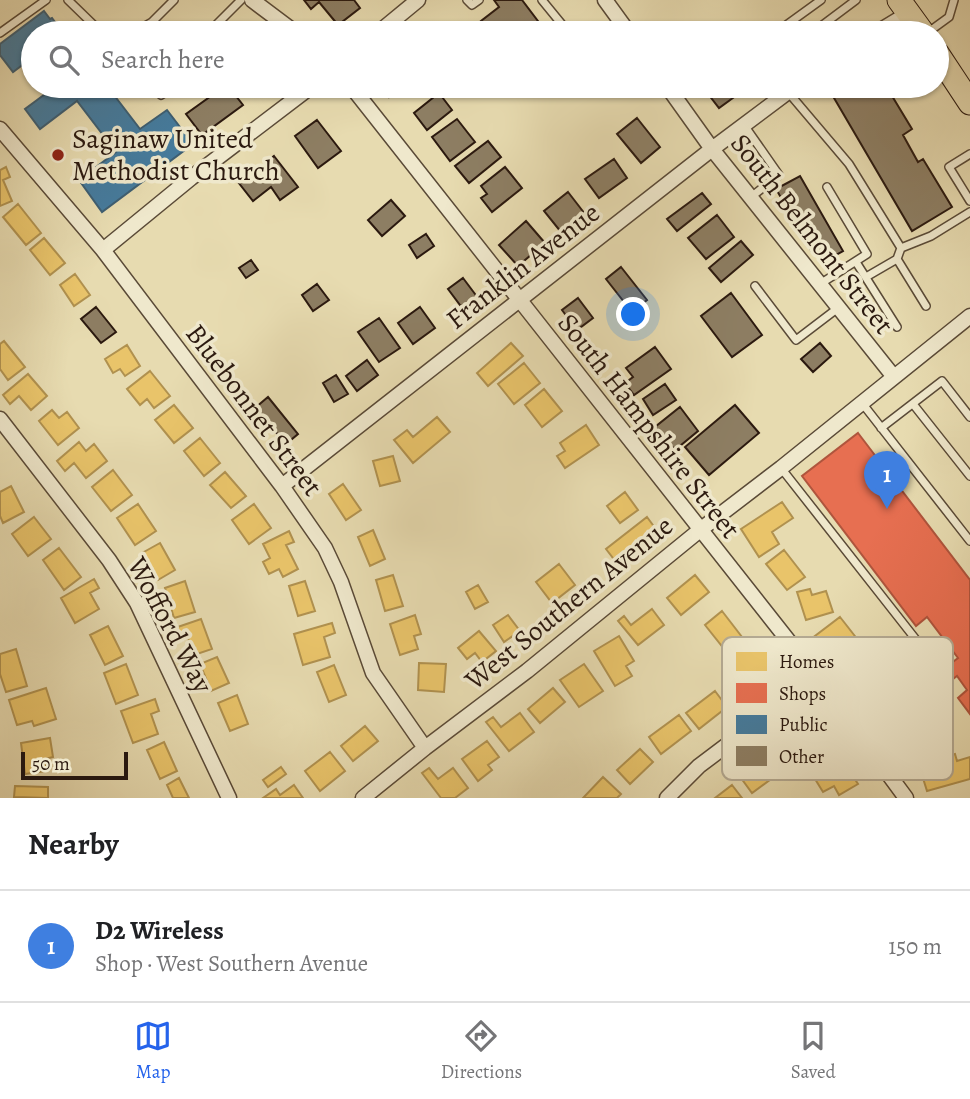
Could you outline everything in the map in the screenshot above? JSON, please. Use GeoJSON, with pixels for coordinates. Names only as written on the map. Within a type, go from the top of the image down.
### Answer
{"type":"FeatureCollection","features":[{"type":"Feature","properties":{"kind":"main road"},"geometry":{"type":"LineString","coordinates":[[904,6],[916,21]]}},
{"type":"Feature","properties":{"kind":"main road"},"geometry":{"type":"LineString","coordinates":[[949,71],[970,103]]}},
{"type":"Feature","properties":{"kind":"street"},"geometry":{"type":"LineString","coordinates":[[252,0],[280,21]]}},
{"type":"Feature","properties":{"kind":"street"},"geometry":{"type":"LineString","coordinates":[[393,21],[418,0]]}},
{"type":"Feature","properties":{"kind":"street"},"geometry":{"type":"LineString","coordinates":[[604,0],[617,21]]}},
{"type":"Feature","properties":{"kind":"street"},"geometry":{"type":"LineString","coordinates":[[888,21],[904,6]]}},
{"type":"Feature","properties":{"kind":"street"},"geometry":{"type":"LineString","coordinates":[[103,250],[191,178],[296,98]]}},
{"type":"Feature","properties":{"kind":"street","name":"South Hampshire Street"},"geometry":{"type":"LineString","coordinates":[[360,98],[785,637]]}},
{"type":"Feature","properties":{"kind":"street","name":"South Belmont Street"},"geometry":{"type":"LineString","coordinates":[[676,98],[712,149],[894,377]]}},
{"type":"Feature","properties":{"kind":"street","name":"Franklin Avenue"},"geometry":{"type":"LineString","coordinates":[[282,486],[780,98]]}},
{"type":"Feature","properties":{"kind":"street","name":"Bluebonnet Street"},"geometry":{"type":"LineString","coordinates":[[0,129],[103,250],[282,486],[325,548],[336,570],[373,673],[425,748]]}},
{"type":"Feature","properties":{"kind":"street","name":"West Southern Avenue"},"geometry":{"type":"LineString","coordinates":[[363,798],[527,671],[970,316]]}},
{"type":"Feature","properties":{"kind":"street","name":"Wofford Way"},"geometry":{"type":"LineString","coordinates":[[0,419],[109,560],[137,603],[229,798]]}},
{"type":"Feature","properties":{"kind":"street"},"geometry":{"type":"LineString","coordinates":[[667,798],[699,766],[722,749]]}},
{"type":"Feature","properties":{"kind":"street","name":"South Hampshire Street"},"geometry":{"type":"LineString","coordinates":[[893,780],[906,798]]}},
{"type":"Feature","properties":{"kind":"lane"},"geometry":{"type":"LineString","coordinates":[[0,33],[46,0]]}},
{"type":"Feature","properties":{"kind":"lane"},"geometry":{"type":"LineString","coordinates":[[68,0],[90,21]]}},
{"type":"Feature","properties":{"kind":"lane"},"geometry":{"type":"LineString","coordinates":[[153,21],[174,0]]}},
{"type":"Feature","properties":{"kind":"lane"},"geometry":{"type":"LineString","coordinates":[[220,21],[241,0]]}},
{"type":"Feature","properties":{"kind":"lane"},"geometry":{"type":"LineString","coordinates":[[467,0],[472,5],[479,0]]}},
{"type":"Feature","properties":{"kind":"lane"},"geometry":{"type":"LineString","coordinates":[[542,0],[559,21]]}},
{"type":"Feature","properties":{"kind":"lane"},"geometry":{"type":"LineString","coordinates":[[792,21],[821,0]]}},
{"type":"Feature","properties":{"kind":"lane"},"geometry":{"type":"LineString","coordinates":[[828,21],[856,0]]}},
{"type":"Feature","properties":{"kind":"lane"},"geometry":{"type":"LineString","coordinates":[[943,21],[949,17],[954,0]]}},
{"type":"Feature","properties":{"kind":"lane"},"geometry":{"type":"LineString","coordinates":[[799,98],[849,164],[901,248]]}},
{"type":"Feature","properties":{"kind":"lane"},"geometry":{"type":"LineString","coordinates":[[744,125],[779,175],[751,197]]}},
{"type":"Feature","properties":{"kind":"lane"},"geometry":{"type":"LineString","coordinates":[[970,154],[949,167],[970,201]]}},
{"type":"Feature","properties":{"kind":"lane"},"geometry":{"type":"LineString","coordinates":[[820,284],[867,254],[827,187]]}},
{"type":"Feature","properties":{"kind":"lane"},"geometry":{"type":"LineString","coordinates":[[866,277],[897,259],[901,248],[931,236],[970,212]]}},
{"type":"Feature","properties":{"kind":"lane"},"geometry":{"type":"LineString","coordinates":[[897,259],[926,306]]}},
{"type":"Feature","properties":{"kind":"lane"},"geometry":{"type":"LineString","coordinates":[[856,262],[897,327]]}},
{"type":"Feature","properties":{"kind":"lane"},"geometry":{"type":"LineString","coordinates":[[755,286],[796,340],[839,307]]}},
{"type":"Feature","properties":{"kind":"lane"},"geometry":{"type":"LineString","coordinates":[[881,428],[942,381],[970,417]]}},
{"type":"Feature","properties":{"kind":"lane"},"geometry":{"type":"LineString","coordinates":[[862,403],[970,541]]}},
{"type":"Feature","properties":{"kind":"lane"},"geometry":{"type":"LineString","coordinates":[[913,404],[970,476]]}},
{"type":"Feature","properties":{"kind":"lane"},"geometry":{"type":"LineString","coordinates":[[782,468],[914,637]]}},
{"type":"Feature","properties":{"kind":"building: Homes"},"geometry":{"type":"Polygon","coordinates":[[[6,167],[10,177],[3,180],[12,201],[0,206],[0,170],[6,167]]]}},
{"type":"Feature","properties":{"kind":"building: Homes"},"geometry":{"type":"Polygon","coordinates":[[[18,204],[41,233],[26,245],[3,217],[18,204]]]}},
{"type":"Feature","properties":{"kind":"building: Homes"},"geometry":{"type":"Polygon","coordinates":[[[44,238],[65,263],[50,275],[30,250],[44,238]]]}},
{"type":"Feature","properties":{"kind":"building: Homes"},"geometry":{"type":"Polygon","coordinates":[[[75,274],[90,295],[74,306],[60,285],[75,274]]]}},
{"type":"Feature","properties":{"kind":"building: Homes"},"geometry":{"type":"Polygon","coordinates":[[[4,341],[25,367],[8,380],[0,369],[0,344],[4,341]]]}},
{"type":"Feature","properties":{"kind":"building: Homes"},"geometry":{"type":"Polygon","coordinates":[[[511,343],[523,356],[488,386],[477,373],[511,343]]]}},
{"type":"Feature","properties":{"kind":"building: Homes"},"geometry":{"type":"Polygon","coordinates":[[[127,345],[140,366],[125,376],[120,369],[113,373],[105,359],[127,345]]]}},
{"type":"Feature","properties":{"kind":"building: Homes"},"geometry":{"type":"Polygon","coordinates":[[[524,363],[540,383],[514,404],[498,384],[524,363]]]}},
{"type":"Feature","properties":{"kind":"building: Homes"},"geometry":{"type":"Polygon","coordinates":[[[150,371],[170,396],[154,408],[147,399],[140,405],[127,389],[150,371]]]}},
{"type":"Feature","properties":{"kind":"building: Homes"},"geometry":{"type":"Polygon","coordinates":[[[28,374],[47,396],[31,410],[19,396],[10,404],[3,395],[28,374]]]}},
{"type":"Feature","properties":{"kind":"building: Homes"},"geometry":{"type":"Polygon","coordinates":[[[544,389],[562,411],[542,427],[525,405],[544,389]]]}},
{"type":"Feature","properties":{"kind":"building: Homes"},"geometry":{"type":"Polygon","coordinates":[[[174,405],[193,428],[174,443],[155,420],[174,405]]]}},
{"type":"Feature","properties":{"kind":"building: Homes"},"geometry":{"type":"Polygon","coordinates":[[[52,410],[59,418],[67,412],[79,428],[58,445],[39,421],[52,410]]]}},
{"type":"Feature","properties":{"kind":"building: Homes"},"geometry":{"type":"Polygon","coordinates":[[[437,417],[450,432],[413,463],[394,440],[407,430],[413,437],[437,417]]]}},
{"type":"Feature","properties":{"kind":"building: Homes"},"geometry":{"type":"Polygon","coordinates":[[[586,425],[599,445],[565,468],[557,456],[565,451],[560,443],[586,425]]]}},
{"type":"Feature","properties":{"kind":"building: Homes"},"geometry":{"type":"Polygon","coordinates":[[[200,438],[220,463],[204,476],[184,451],[200,438]]]}},
{"type":"Feature","properties":{"kind":"building: Homes"},"geometry":{"type":"Polygon","coordinates":[[[79,442],[86,451],[94,444],[107,461],[86,478],[74,463],[65,471],[57,461],[79,442]]]}},
{"type":"Feature","properties":{"kind":"building: Homes"},"geometry":{"type":"Polygon","coordinates":[[[393,456],[400,481],[380,486],[373,461],[393,456]]]}},
{"type":"Feature","properties":{"kind":"building: Homes"},"geometry":{"type":"Polygon","coordinates":[[[113,470],[132,495],[111,511],[92,487],[113,470]]]}},
{"type":"Feature","properties":{"kind":"building: Homes"},"geometry":{"type":"Polygon","coordinates":[[[225,472],[246,496],[231,508],[210,485],[225,472]]]}},
{"type":"Feature","properties":{"kind":"building: Homes"},"geometry":{"type":"Polygon","coordinates":[[[343,484],[361,510],[346,520],[329,494],[343,484]]]}},
{"type":"Feature","properties":{"kind":"building: Homes"},"geometry":{"type":"Polygon","coordinates":[[[11,486],[24,512],[3,523],[0,516],[0,492],[11,486]]]}},
{"type":"Feature","properties":{"kind":"building: Homes"},"geometry":{"type":"Polygon","coordinates":[[[625,492],[638,510],[620,523],[607,506],[625,492]]]}},
{"type":"Feature","properties":{"kind":"building: Homes"},"geometry":{"type":"Polygon","coordinates":[[[782,502],[793,518],[772,532],[779,544],[759,557],[741,529],[782,502]]]}},
{"type":"Feature","properties":{"kind":"building: Homes"},"geometry":{"type":"Polygon","coordinates":[[[138,504],[156,531],[135,545],[117,518],[138,504]]]}},
{"type":"Feature","properties":{"kind":"building: Homes"},"geometry":{"type":"Polygon","coordinates":[[[254,504],[271,528],[249,544],[232,520],[254,504]]]}},
{"type":"Feature","properties":{"kind":"building: Homes"},"geometry":{"type":"Polygon","coordinates":[[[34,517],[51,539],[28,556],[12,534],[34,517]]]}},
{"type":"Feature","properties":{"kind":"building: Homes"},"geometry":{"type":"Polygon","coordinates":[[[647,517],[661,536],[620,567],[606,549],[647,517]]]}},
{"type":"Feature","properties":{"kind":"building: Homes"},"geometry":{"type":"Polygon","coordinates":[[[373,530],[385,559],[370,566],[358,537],[373,530]]]}},
{"type":"Feature","properties":{"kind":"building: Homes"},"geometry":{"type":"Polygon","coordinates":[[[289,531],[294,542],[286,545],[298,569],[283,577],[279,569],[269,574],[263,562],[270,558],[263,544],[289,531]]]}},
{"type":"Feature","properties":{"kind":"building: Homes"},"geometry":{"type":"Polygon","coordinates":[[[160,543],[175,570],[158,580],[142,553],[160,543]]]}},
{"type":"Feature","properties":{"kind":"building: Homes"},"geometry":{"type":"Polygon","coordinates":[[[59,548],[81,577],[64,590],[43,560],[59,548]]]}},
{"type":"Feature","properties":{"kind":"building: Homes"},"geometry":{"type":"Polygon","coordinates":[[[784,550],[805,577],[787,590],[766,564],[784,550]]]}},
{"type":"Feature","properties":{"kind":"building: Homes"},"geometry":{"type":"Polygon","coordinates":[[[559,564],[575,585],[552,603],[536,582],[559,564]]]}},
{"type":"Feature","properties":{"kind":"building: Homes"},"geometry":{"type":"Polygon","coordinates":[[[393,575],[403,606],[385,611],[376,580],[393,575]]]}},
{"type":"Feature","properties":{"kind":"building: Homes"},"geometry":{"type":"Polygon","coordinates":[[[695,575],[709,592],[681,615],[667,598],[695,575]]]}},
{"type":"Feature","properties":{"kind":"building: Homes"},"geometry":{"type":"Polygon","coordinates":[[[94,579],[99,588],[90,593],[99,609],[75,623],[61,598],[94,579]]]}},
{"type":"Feature","properties":{"kind":"building: Homes"},"geometry":{"type":"Polygon","coordinates":[[[185,581],[195,612],[174,618],[165,588],[185,581]]]}},
{"type":"Feature","properties":{"kind":"building: Homes"},"geometry":{"type":"Polygon","coordinates":[[[305,581],[315,611],[298,616],[289,586],[305,581]]]}},
{"type":"Feature","properties":{"kind":"building: Homes"},"geometry":{"type":"Polygon","coordinates":[[[478,585],[488,602],[475,609],[466,592],[478,585]]]}},
{"type":"Feature","properties":{"kind":"building: Homes"},"geometry":{"type":"Polygon","coordinates":[[[810,589],[812,595],[826,591],[833,612],[806,620],[797,592],[810,589]]]}},
{"type":"Feature","properties":{"kind":"building: Homes"},"geometry":{"type":"Polygon","coordinates":[[[652,609],[664,625],[638,645],[618,621],[624,616],[631,625],[652,609]]]}},
{"type":"Feature","properties":{"kind":"building: Homes"},"geometry":{"type":"Polygon","coordinates":[[[722,611],[742,637],[722,637],[722,646],[705,625],[722,611]]]}},
{"type":"Feature","properties":{"kind":"building: Homes"},"geometry":{"type":"Polygon","coordinates":[[[415,615],[421,634],[414,636],[418,649],[400,655],[390,624],[415,615]]]}},
{"type":"Feature","properties":{"kind":"building: Homes"},"geometry":{"type":"Polygon","coordinates":[[[508,615],[520,631],[504,642],[493,625],[508,615]]]}},
{"type":"Feature","properties":{"kind":"building: Homes"},"geometry":{"type":"Polygon","coordinates":[[[840,617],[856,637],[814,637],[840,617]]]}},
{"type":"Feature","properties":{"kind":"building: Homes"},"geometry":{"type":"Polygon","coordinates":[[[201,619],[212,649],[194,655],[188,638],[173,644],[169,630],[201,619]]]}},
{"type":"Feature","properties":{"kind":"building: Homes"},"geometry":{"type":"Polygon","coordinates":[[[332,623],[335,633],[324,637],[330,657],[303,665],[294,634],[332,623]]]}},
{"type":"Feature","properties":{"kind":"building: Homes"},"geometry":{"type":"Polygon","coordinates":[[[108,626],[123,656],[105,665],[90,635],[108,626]]]}},
{"type":"Feature","properties":{"kind":"building: Homes"},"geometry":{"type":"Polygon","coordinates":[[[479,631],[496,651],[482,662],[475,653],[467,659],[458,648],[479,631]]]}},
{"type":"Feature","properties":{"kind":"building: Homes"},"geometry":{"type":"Polygon","coordinates":[[[619,636],[634,661],[626,666],[632,676],[615,686],[594,651],[619,636]]]}},
{"type":"Feature","properties":{"kind":"building: Homes"},"geometry":{"type":"Polygon","coordinates":[[[16,649],[27,686],[6,692],[0,674],[0,654],[16,649]]]}},
{"type":"Feature","properties":{"kind":"building: Homes"},"geometry":{"type":"Polygon","coordinates":[[[217,657],[229,683],[211,691],[200,664],[217,657]]]}},
{"type":"Feature","properties":{"kind":"building: Homes"},"geometry":{"type":"Polygon","coordinates":[[[419,663],[446,664],[444,692],[418,690],[419,663]]]}},
{"type":"Feature","properties":{"kind":"building: Homes"},"geometry":{"type":"Polygon","coordinates":[[[126,664],[138,695],[116,704],[104,673],[126,664]]]}},
{"type":"Feature","properties":{"kind":"building: Homes"},"geometry":{"type":"Polygon","coordinates":[[[584,664],[603,691],[579,707],[560,680],[584,664]]]}},
{"type":"Feature","properties":{"kind":"building: Homes"},"geometry":{"type":"Polygon","coordinates":[[[334,665],[346,695],[329,702],[317,672],[334,665]]]}},
{"type":"Feature","properties":{"kind":"building: Homes"},"geometry":{"type":"Polygon","coordinates":[[[46,688],[56,719],[34,726],[32,721],[17,725],[9,700],[46,688]]]}},
{"type":"Feature","properties":{"kind":"building: Homes"},"geometry":{"type":"Polygon","coordinates":[[[553,688],[565,702],[540,723],[528,709],[553,688]]]}},
{"type":"Feature","properties":{"kind":"building: Homes"},"geometry":{"type":"Polygon","coordinates":[[[715,691],[722,700],[722,711],[699,729],[686,713],[715,691]]]}},
{"type":"Feature","properties":{"kind":"building: Homes"},"geometry":{"type":"Polygon","coordinates":[[[237,695],[248,724],[230,731],[218,703],[237,695]]]}},
{"type":"Feature","properties":{"kind":"building: Homes"},"geometry":{"type":"Polygon","coordinates":[[[155,699],[159,711],[151,714],[158,734],[133,743],[121,711],[155,699]]]}},
{"type":"Feature","properties":{"kind":"building: Homes"},"geometry":{"type":"Polygon","coordinates":[[[520,713],[534,732],[509,751],[486,722],[493,717],[501,727],[520,713]]]}},
{"type":"Feature","properties":{"kind":"building: Homes"},"geometry":{"type":"Polygon","coordinates":[[[679,715],[691,731],[661,754],[649,737],[679,715]]]}},
{"type":"Feature","properties":{"kind":"building: Homes"},"geometry":{"type":"Polygon","coordinates":[[[365,726],[378,741],[353,761],[341,746],[365,726]]]}},
{"type":"Feature","properties":{"kind":"building: Homes"},"geometry":{"type":"Polygon","coordinates":[[[50,738],[53,757],[45,759],[46,771],[25,774],[21,743],[50,738]]]}},
{"type":"Feature","properties":{"kind":"building: Homes"},"geometry":{"type":"Polygon","coordinates":[[[487,741],[499,757],[488,765],[492,770],[478,781],[462,759],[487,741]]]}},
{"type":"Feature","properties":{"kind":"building: Homes"},"geometry":{"type":"Polygon","coordinates":[[[164,742],[177,771],[160,779],[147,750],[164,742]]]}},
{"type":"Feature","properties":{"kind":"building: Homes"},"geometry":{"type":"Polygon","coordinates":[[[640,749],[653,762],[630,784],[617,770],[640,749]]]}},
{"type":"Feature","properties":{"kind":"building: Homes"},"geometry":{"type":"Polygon","coordinates":[[[330,752],[345,771],[320,791],[305,771],[330,752]]]}},
{"type":"Feature","properties":{"kind":"building: Homes"},"geometry":{"type":"Polygon","coordinates":[[[953,755],[957,761],[970,757],[970,779],[927,791],[924,780],[953,780],[953,755]]]}},
{"type":"Feature","properties":{"kind":"building: Homes"},"geometry":{"type":"Polygon","coordinates":[[[281,767],[286,774],[268,787],[263,780],[281,767]]]}},
{"type":"Feature","properties":{"kind":"building: Homes"},"geometry":{"type":"Polygon","coordinates":[[[429,768],[438,779],[453,768],[468,788],[455,798],[441,798],[422,773],[429,768]]]}},
{"type":"Feature","properties":{"kind":"building: Homes"},"geometry":{"type":"Polygon","coordinates":[[[603,777],[621,794],[617,798],[583,798],[603,777]]]}},
{"type":"Feature","properties":{"kind":"building: Homes"},"geometry":{"type":"Polygon","coordinates":[[[179,778],[189,798],[173,798],[167,785],[179,778]]]}},
{"type":"Feature","properties":{"kind":"building: Homes"},"geometry":{"type":"Polygon","coordinates":[[[742,780],[770,780],[752,793],[742,780]]]}},
{"type":"Feature","properties":{"kind":"building: Homes"},"geometry":{"type":"Polygon","coordinates":[[[816,780],[855,780],[858,784],[839,795],[834,786],[823,792],[816,780]]]}},
{"type":"Feature","properties":{"kind":"building: Homes"},"geometry":{"type":"Polygon","coordinates":[[[294,785],[303,798],[263,798],[276,789],[280,795],[294,785]]]}},
{"type":"Feature","properties":{"kind":"building: Homes"},"geometry":{"type":"Polygon","coordinates":[[[732,785],[742,798],[715,798],[732,785]]]}},
{"type":"Feature","properties":{"kind":"building: Homes"},"geometry":{"type":"Polygon","coordinates":[[[15,786],[48,787],[48,798],[14,797],[15,786]]]}},
{"type":"Feature","properties":{"kind":"building: Shops"},"geometry":{"type":"Polygon","coordinates":[[[858,433],[970,580],[970,714],[958,698],[967,690],[957,676],[953,679],[953,662],[958,658],[953,651],[953,637],[942,637],[927,617],[916,626],[802,476],[858,433]]]}},
{"type":"Feature","properties":{"kind":"building: Public"},"geometry":{"type":"Polygon","coordinates":[[[44,11],[54,21],[31,21],[44,11]]]}},
{"type":"Feature","properties":{"kind":"building: Public"},"geometry":{"type":"Polygon","coordinates":[[[21,28],[21,66],[13,72],[0,55],[0,44],[21,28]]]}},
{"type":"Feature","properties":{"kind":"building: Public"},"geometry":{"type":"Polygon","coordinates":[[[40,98],[116,98],[140,129],[167,110],[193,144],[102,212],[79,180],[116,152],[77,101],[40,129],[25,109],[40,98]]]}},
{"type":"Feature","properties":{"kind":"building: Other"},"geometry":{"type":"Polygon","coordinates":[[[304,0],[354,0],[360,8],[343,21],[335,21],[319,2],[311,9],[304,0]]]}},
{"type":"Feature","properties":{"kind":"building: Other"},"geometry":{"type":"Polygon","coordinates":[[[494,0],[522,0],[538,21],[481,21],[499,7],[494,0]]]}},
{"type":"Feature","properties":{"kind":"building: Other"},"geometry":{"type":"Polygon","coordinates":[[[208,98],[237,98],[243,105],[202,135],[186,114],[208,98]]]}},
{"type":"Feature","properties":{"kind":"building: Other"},"geometry":{"type":"Polygon","coordinates":[[[433,98],[443,98],[452,110],[427,130],[414,113],[433,98]]]}},
{"type":"Feature","properties":{"kind":"building: Other"},"geometry":{"type":"Polygon","coordinates":[[[711,98],[733,98],[719,108],[711,98]]]}},
{"type":"Feature","properties":{"kind":"building: Other"},"geometry":{"type":"Polygon","coordinates":[[[834,98],[893,98],[912,129],[903,135],[918,162],[923,159],[952,207],[912,231],[834,98]]]}},
{"type":"Feature","properties":{"kind":"building: Other"},"geometry":{"type":"Polygon","coordinates":[[[637,118],[660,147],[641,163],[617,134],[637,118]]]}},
{"type":"Feature","properties":{"kind":"building: Other"},"geometry":{"type":"Polygon","coordinates":[[[457,119],[475,142],[450,161],[432,137],[457,119]]]}},
{"type":"Feature","properties":{"kind":"building: Other"},"geometry":{"type":"Polygon","coordinates":[[[317,120],[341,151],[318,168],[295,136],[317,120]]]}},
{"type":"Feature","properties":{"kind":"building: Other"},"geometry":{"type":"Polygon","coordinates":[[[488,141],[501,157],[469,183],[455,166],[488,141]]]}},
{"type":"Feature","properties":{"kind":"building: Other"},"geometry":{"type":"Polygon","coordinates":[[[274,156],[298,187],[280,200],[271,187],[253,201],[238,182],[258,167],[266,178],[277,170],[269,160],[274,156]]]}},
{"type":"Feature","properties":{"kind":"building: Other"},"geometry":{"type":"Polygon","coordinates":[[[614,159],[627,178],[599,198],[585,179],[614,159]]]}},
{"type":"Feature","properties":{"kind":"building: Other"},"geometry":{"type":"Polygon","coordinates":[[[505,167],[522,188],[492,212],[481,198],[487,194],[481,186],[505,167]]]}},
{"type":"Feature","properties":{"kind":"building: Other"},"geometry":{"type":"Polygon","coordinates":[[[800,176],[843,251],[827,260],[820,248],[812,252],[776,189],[800,176]]]}},
{"type":"Feature","properties":{"kind":"building: Other"},"geometry":{"type":"Polygon","coordinates":[[[568,192],[585,214],[561,232],[544,211],[568,192]]]}},
{"type":"Feature","properties":{"kind":"building: Other"},"geometry":{"type":"Polygon","coordinates":[[[702,193],[711,204],[677,231],[667,219],[702,193]]]}},
{"type":"Feature","properties":{"kind":"building: Other"},"geometry":{"type":"Polygon","coordinates":[[[391,200],[405,216],[382,236],[368,220],[391,200]]]}},
{"type":"Feature","properties":{"kind":"building: Other"},"geometry":{"type":"Polygon","coordinates":[[[717,215],[734,237],[706,259],[688,238],[717,215]]]}},
{"type":"Feature","properties":{"kind":"building: Other"},"geometry":{"type":"Polygon","coordinates":[[[526,221],[545,243],[518,266],[499,245],[526,221]]]}},
{"type":"Feature","properties":{"kind":"building: Other"},"geometry":{"type":"Polygon","coordinates":[[[426,234],[434,246],[417,258],[409,245],[426,234]]]}},
{"type":"Feature","properties":{"kind":"building: Other"},"geometry":{"type":"Polygon","coordinates":[[[741,241],[753,255],[721,282],[709,268],[741,241]]]}},
{"type":"Feature","properties":{"kind":"building: Other"},"geometry":{"type":"Polygon","coordinates":[[[251,260],[258,270],[246,278],[239,268],[251,260]]]}},
{"type":"Feature","properties":{"kind":"building: Other"},"geometry":{"type":"Polygon","coordinates":[[[621,267],[647,300],[632,312],[606,279],[621,267]]]}},
{"type":"Feature","properties":{"kind":"building: Other"},"geometry":{"type":"Polygon","coordinates":[[[463,278],[478,298],[463,309],[448,289],[463,278]]]}},
{"type":"Feature","properties":{"kind":"building: Other"},"geometry":{"type":"Polygon","coordinates":[[[317,284],[329,300],[313,311],[302,295],[317,284]]]}},
{"type":"Feature","properties":{"kind":"building: Other"},"geometry":{"type":"Polygon","coordinates":[[[731,293],[762,335],[732,357],[701,316],[731,293]]]}},
{"type":"Feature","properties":{"kind":"building: Other"},"geometry":{"type":"Polygon","coordinates":[[[578,298],[593,318],[577,330],[562,310],[578,298]]]}},
{"type":"Feature","properties":{"kind":"building: Other"},"geometry":{"type":"Polygon","coordinates":[[[96,307],[116,332],[101,343],[81,319],[96,307]]]}},
{"type":"Feature","properties":{"kind":"building: Other"},"geometry":{"type":"Polygon","coordinates":[[[420,307],[435,328],[413,344],[398,323],[420,307]]]}},
{"type":"Feature","properties":{"kind":"building: Other"},"geometry":{"type":"Polygon","coordinates":[[[379,318],[400,348],[379,362],[358,332],[379,318]]]}},
{"type":"Feature","properties":{"kind":"building: Other"},"geometry":{"type":"Polygon","coordinates":[[[820,343],[831,356],[813,372],[801,359],[820,343]]]}},
{"type":"Feature","properties":{"kind":"building: Other"},"geometry":{"type":"Polygon","coordinates":[[[655,347],[671,369],[634,395],[625,383],[633,377],[626,368],[655,347]]]}},
{"type":"Feature","properties":{"kind":"building: Other"},"geometry":{"type":"Polygon","coordinates":[[[367,360],[378,375],[357,391],[346,376],[367,360]]]}},
{"type":"Feature","properties":{"kind":"building: Other"},"geometry":{"type":"Polygon","coordinates":[[[336,375],[348,394],[334,402],[323,383],[336,375]]]}},
{"type":"Feature","properties":{"kind":"building: Other"},"geometry":{"type":"Polygon","coordinates":[[[665,384],[676,400],[653,415],[643,399],[665,384]]]}},
{"type":"Feature","properties":{"kind":"building: Other"},"geometry":{"type":"Polygon","coordinates":[[[268,397],[298,434],[286,444],[255,408],[268,397]]]}},
{"type":"Feature","properties":{"kind":"building: Other"},"geometry":{"type":"Polygon","coordinates":[[[735,405],[759,433],[709,475],[685,447],[735,405]]]}},
{"type":"Feature","properties":{"kind":"building: Other"},"geometry":{"type":"Polygon","coordinates":[[[680,407],[698,431],[675,450],[655,427],[680,407]]]}},
{"type":"Feature","properties":{"kind":"place","name":"Saginaw United Methodist Church"},"geometry":{"type":"Point","coordinates":[58,155]}},
{"type":"Feature","properties":{"kind":"place","name":"D2 Wireless"},"geometry":{"type":"Point","coordinates":[887,509]}}]}
